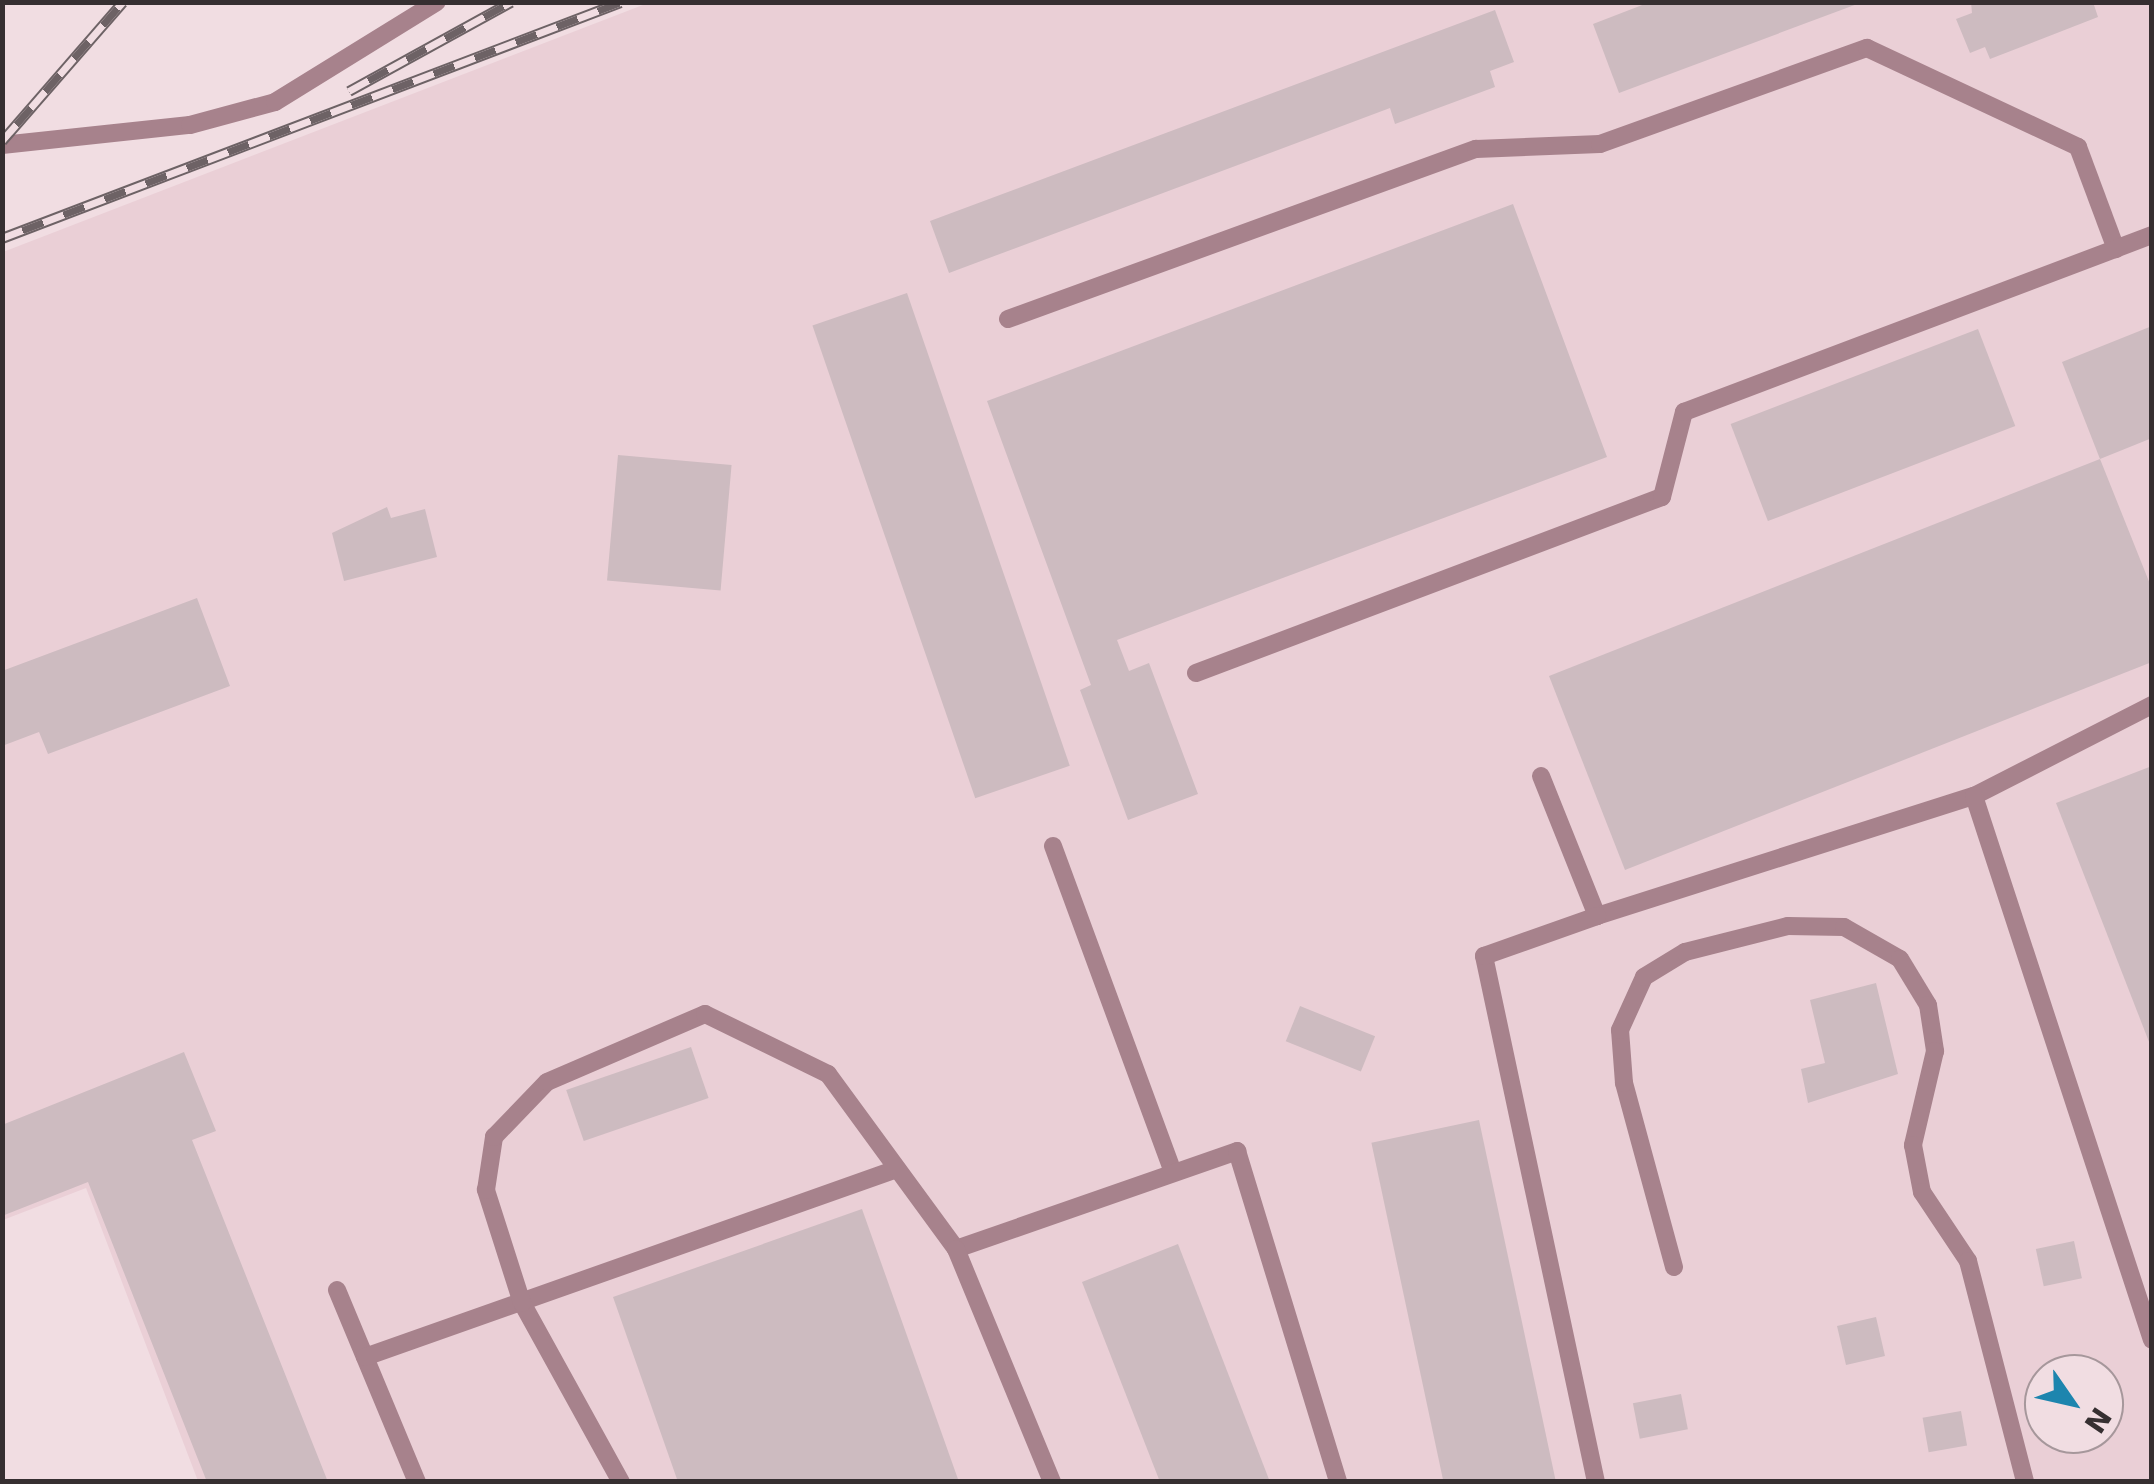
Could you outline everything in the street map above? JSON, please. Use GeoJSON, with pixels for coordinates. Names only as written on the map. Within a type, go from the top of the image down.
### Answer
{"type":"FeatureCollection","features":[{"type":"Feature","properties":{"kind":"lane"},"geometry":{"type":"LineString","coordinates":[[2,145],[190,125],[275,102],[437,2]]}},
{"type":"Feature","properties":{"kind":"lane"},"geometry":{"type":"LineString","coordinates":[[1008,318],[1476,148],[1600,144],[1867,48],[2078,148],[2116,249]]}},
{"type":"Feature","properties":{"kind":"lane"},"geometry":{"type":"LineString","coordinates":[[1196,673],[1662,496],[1684,412],[2152,235]]}},
{"type":"Feature","properties":{"kind":"lane"},"geometry":{"type":"LineString","coordinates":[[1596,1482],[1484,956],[1974,796],[2152,705]]}},
{"type":"Feature","properties":{"kind":"lane"},"geometry":{"type":"LineString","coordinates":[[1541,776],[1597,916]]}},
{"type":"Feature","properties":{"kind":"lane"},"geometry":{"type":"LineString","coordinates":[[1974,796],[2152,1340]]}},
{"type":"Feature","properties":{"kind":"lane"},"geometry":{"type":"LineString","coordinates":[[1053,846],[1172,1173]]}},
{"type":"Feature","properties":{"kind":"lane"},"geometry":{"type":"LineString","coordinates":[[1674,1267],[1624,1083],[1620,1030],[1644,977],[1686,952],[1788,926],[1844,927],[1900,959],[1928,1005],[1934,1051],[1913,1144],[1922,1192],[1968,1260],[2025,1482]]}},
{"type":"Feature","properties":{"kind":"lane"},"geometry":{"type":"LineString","coordinates":[[621,1482],[522,1303],[486,1190],[494,1137],[546,1082],[704,1014],[828,1074],[956,1249],[1052,1482]]}},
{"type":"Feature","properties":{"kind":"lane"},"geometry":{"type":"LineString","coordinates":[[956,1249],[1237,1151],[1338,1482]]}},
{"type":"Feature","properties":{"kind":"lane"},"geometry":{"type":"LineString","coordinates":[[365,1357],[898,1169]]}},
{"type":"Feature","properties":{"kind":"lane"},"geometry":{"type":"LineString","coordinates":[[337,1290],[417,1482]]}},
{"type":"Feature","properties":{"kind":"shaded area"},"geometry":{"type":"Polygon","coordinates":[[[648,3],[2151,3],[2151,1481],[198,1481],[86,1188],[3,1220],[3,252],[648,3]]]}},
{"type":"Feature","properties":{"kind":"building"},"geometry":{"type":"Polygon","coordinates":[[[1650,2],[1860,3],[1619,93],[1593,24],[1650,2]]]}},
{"type":"Feature","properties":{"kind":"building"},"geometry":{"type":"Polygon","coordinates":[[[1971,2],[2093,2],[2098,17],[1990,59],[1985,47],[1970,53],[1956,19],[1972,13],[1971,2]]]}},
{"type":"Feature","properties":{"kind":"building"},"geometry":{"type":"Polygon","coordinates":[[[1495,10],[1514,62],[1490,71],[1495,87],[1395,124],[1390,108],[949,273],[930,221],[1495,10]]]}},
{"type":"Feature","properties":{"kind":"building"},"geometry":{"type":"Polygon","coordinates":[[[1513,204],[1607,457],[1117,640],[1129,671],[1149,663],[1198,794],[1128,820],[1080,690],[1091,685],[987,401],[1513,204]]]}},
{"type":"Feature","properties":{"kind":"building"},"geometry":{"type":"Polygon","coordinates":[[[907,293],[1070,766],[975,798],[812,326],[907,293]]]}},
{"type":"Feature","properties":{"kind":"building"},"geometry":{"type":"Polygon","coordinates":[[[2152,326],[2152,438],[2100,459],[2062,362],[2152,326]]]}},
{"type":"Feature","properties":{"kind":"building"},"geometry":{"type":"Polygon","coordinates":[[[1978,329],[2015,426],[1768,521],[1731,424],[1978,329]]]}},
{"type":"Feature","properties":{"kind":"building"},"geometry":{"type":"Polygon","coordinates":[[[618,455],[732,465],[721,590],[607,581],[618,455]]]}},
{"type":"Feature","properties":{"kind":"building"},"geometry":{"type":"Polygon","coordinates":[[[2100,459],[2152,589],[2152,662],[1625,870],[1549,676],[2100,459]]]}},
{"type":"Feature","properties":{"kind":"building"},"geometry":{"type":"Polygon","coordinates":[[[387,507],[391,518],[425,509],[437,557],[344,581],[332,533],[387,507]]]}},
{"type":"Feature","properties":{"kind":"building"},"geometry":{"type":"Polygon","coordinates":[[[197,598],[230,686],[48,754],[39,732],[2,746],[2,671],[197,598]]]}},
{"type":"Feature","properties":{"kind":"building"},"geometry":{"type":"Polygon","coordinates":[[[2152,766],[2152,1047],[2151,1047],[2056,803],[2152,766]]]}},
{"type":"Feature","properties":{"kind":"building"},"geometry":{"type":"Polygon","coordinates":[[[1876,983],[1898,1074],[1808,1103],[1801,1069],[1825,1063],[1810,1000],[1876,983]]]}},
{"type":"Feature","properties":{"kind":"building"},"geometry":{"type":"Polygon","coordinates":[[[1300,1006],[1375,1036],[1361,1072],[1286,1041],[1300,1006]]]}},
{"type":"Feature","properties":{"kind":"building"},"geometry":{"type":"Polygon","coordinates":[[[691,1047],[709,1098],[584,1141],[566,1090],[691,1047]]]}},
{"type":"Feature","properties":{"kind":"building"},"geometry":{"type":"Polygon","coordinates":[[[184,1052],[216,1131],[192,1140],[328,1482],[207,1482],[88,1182],[2,1216],[2,1125],[184,1052]]]}},
{"type":"Feature","properties":{"kind":"building"},"geometry":{"type":"Polygon","coordinates":[[[1479,1120],[1556,1482],[1443,1482],[1371,1143],[1479,1120]]]}},
{"type":"Feature","properties":{"kind":"building"},"geometry":{"type":"Polygon","coordinates":[[[862,1209],[959,1482],[678,1482],[613,1297],[862,1209]]]}},
{"type":"Feature","properties":{"kind":"building"},"geometry":{"type":"Polygon","coordinates":[[[2074,1241],[2082,1278],[2044,1286],[2036,1249],[2074,1241]]]}},
{"type":"Feature","properties":{"kind":"building"},"geometry":{"type":"Polygon","coordinates":[[[1178,1244],[1270,1482],[1160,1482],[1082,1282],[1178,1244]]]}},
{"type":"Feature","properties":{"kind":"building"},"geometry":{"type":"Polygon","coordinates":[[[1876,1317],[1885,1356],[1846,1365],[1837,1326],[1876,1317]]]}},
{"type":"Feature","properties":{"kind":"building"},"geometry":{"type":"Polygon","coordinates":[[[1681,1394],[1688,1429],[1640,1439],[1633,1403],[1681,1394]]]}},
{"type":"Feature","properties":{"kind":"building"},"geometry":{"type":"Polygon","coordinates":[[[1961,1411],[1967,1445],[1929,1452],[1923,1418],[1961,1411]]]}},
{"type":"Feature","properties":{"kind":"railway"},"geometry":{"type":"LineString","coordinates":[[2,141],[123,2]]}},
{"type":"Feature","properties":{"kind":"railway"},"geometry":{"type":"LineString","coordinates":[[349,91],[511,2]]}},
{"type":"Feature","properties":{"kind":"railway"},"geometry":{"type":"LineString","coordinates":[[2,238],[621,2]]}}]}
